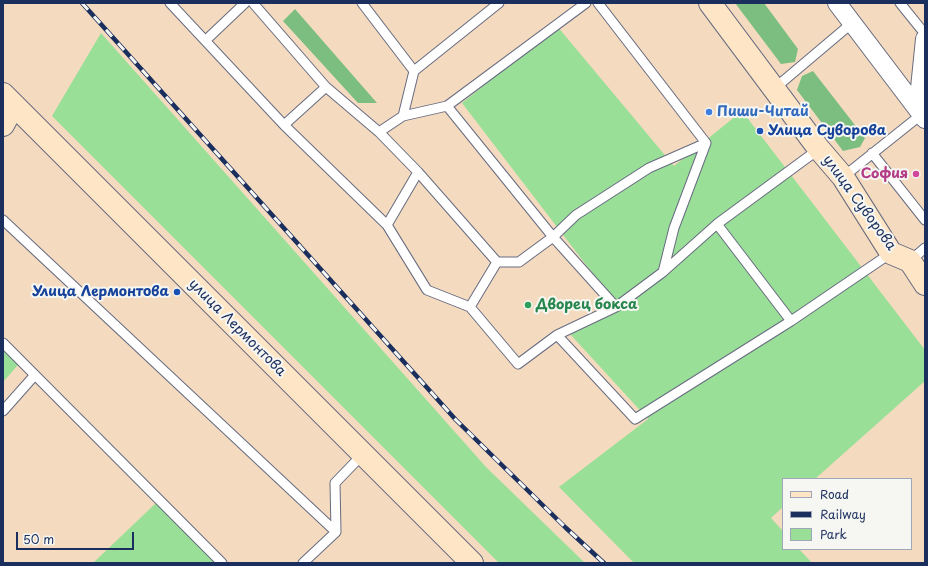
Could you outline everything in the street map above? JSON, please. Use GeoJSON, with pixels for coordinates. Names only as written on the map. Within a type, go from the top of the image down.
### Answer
{"type":"FeatureCollection","features":[{"type":"Feature","properties":{"kind":"main road","name":"улица Суворова"},"geometry":{"type":"LineString","coordinates":[[710,3],[775,88],[819,149],[909,254],[925,284]]}},
{"type":"Feature","properties":{"kind":"main road"},"geometry":{"type":"LineString","coordinates":[[3,125],[9,100]]}},
{"type":"Feature","properties":{"kind":"main road","name":"улица Лермонтова"},"geometry":{"type":"LineString","coordinates":[[9,100],[472,563]]}},
{"type":"Feature","properties":{"kind":"street"},"geometry":{"type":"LineString","coordinates":[[837,3],[921,114]]}},
{"type":"Feature","properties":{"kind":"street"},"geometry":{"type":"LineString","coordinates":[[921,114],[925,40]]}},
{"type":"Feature","properties":{"kind":"lane"},"geometry":{"type":"LineString","coordinates":[[170,3],[284,125],[387,225],[427,290],[470,307],[518,364],[556,336],[616,307],[663,272],[717,224],[819,149]]}},
{"type":"Feature","properties":{"kind":"lane"},"geometry":{"type":"LineString","coordinates":[[206,40],[245,3]]}},
{"type":"Feature","properties":{"kind":"lane"},"geometry":{"type":"LineString","coordinates":[[253,3],[326,87],[379,132],[418,172],[497,262],[519,262],[553,237],[576,215],[649,168],[706,143]]}},
{"type":"Feature","properties":{"kind":"lane"},"geometry":{"type":"LineString","coordinates":[[362,3],[414,71]]}},
{"type":"Feature","properties":{"kind":"lane"},"geometry":{"type":"LineString","coordinates":[[402,116],[414,71],[499,3]]}},
{"type":"Feature","properties":{"kind":"lane"},"geometry":{"type":"LineString","coordinates":[[379,132],[402,116],[447,106],[586,3]]}},
{"type":"Feature","properties":{"kind":"lane"},"geometry":{"type":"LineString","coordinates":[[598,3],[706,143]]}},
{"type":"Feature","properties":{"kind":"lane"},"geometry":{"type":"LineString","coordinates":[[900,3],[925,34]]}},
{"type":"Feature","properties":{"kind":"lane"},"geometry":{"type":"LineString","coordinates":[[775,88],[852,23]]}},
{"type":"Feature","properties":{"kind":"lane"},"geometry":{"type":"LineString","coordinates":[[284,125],[326,87]]}},
{"type":"Feature","properties":{"kind":"lane"},"geometry":{"type":"LineString","coordinates":[[447,106],[553,237],[616,307]]}},
{"type":"Feature","properties":{"kind":"lane"},"geometry":{"type":"LineString","coordinates":[[843,177],[921,114]]}},
{"type":"Feature","properties":{"kind":"lane"},"geometry":{"type":"LineString","coordinates":[[663,272],[674,228],[706,143]]}},
{"type":"Feature","properties":{"kind":"lane"},"geometry":{"type":"LineString","coordinates":[[872,153],[925,220]]}},
{"type":"Feature","properties":{"kind":"lane"},"geometry":{"type":"LineString","coordinates":[[387,225],[418,172]]}},
{"type":"Feature","properties":{"kind":"lane"},"geometry":{"type":"LineString","coordinates":[[3,220],[336,532]]}},
{"type":"Feature","properties":{"kind":"lane"},"geometry":{"type":"LineString","coordinates":[[717,224],[791,320]]}},
{"type":"Feature","properties":{"kind":"lane"},"geometry":{"type":"LineString","coordinates":[[556,336],[635,419],[791,320],[909,254]]}},
{"type":"Feature","properties":{"kind":"lane"},"geometry":{"type":"LineString","coordinates":[[470,307],[497,262]]}},
{"type":"Feature","properties":{"kind":"lane"},"geometry":{"type":"LineString","coordinates":[[3,343],[34,376],[222,563]]}},
{"type":"Feature","properties":{"kind":"lane"},"geometry":{"type":"LineString","coordinates":[[3,411],[34,376]]}},
{"type":"Feature","properties":{"kind":"lane"},"geometry":{"type":"LineString","coordinates":[[303,563],[336,532],[335,483],[363,454]]}},
{"type":"Feature","properties":{"kind":"green space"},"geometry":{"type":"Polygon","coordinates":[[[735,3],[764,3],[798,49],[795,62],[781,64],[735,3]]]}},
{"type":"Feature","properties":{"kind":"green space"},"geometry":{"type":"Polygon","coordinates":[[[295,9],[377,103],[358,103],[283,21],[295,9]]]}},
{"type":"Feature","properties":{"kind":"green space"},"geometry":{"type":"Polygon","coordinates":[[[557,26],[674,166],[742,111],[925,350],[925,381],[816,478],[782,478],[782,508],[771,518],[782,530],[782,550],[800,550],[812,563],[634,563],[559,487],[648,419],[569,333],[613,300],[462,103],[557,26]]]}},
{"type":"Feature","properties":{"kind":"green space"},"geometry":{"type":"Polygon","coordinates":[[[101,33],[486,467],[585,563],[499,563],[52,116],[101,33]]]}},
{"type":"Feature","properties":{"kind":"green space"},"geometry":{"type":"Polygon","coordinates":[[[813,71],[865,138],[860,147],[843,151],[797,90],[802,76],[813,71]]]}},
{"type":"Feature","properties":{"kind":"green space"},"geometry":{"type":"Polygon","coordinates":[[[3,350],[18,365],[3,382],[3,350]]]}},
{"type":"Feature","properties":{"kind":"green space"},"geometry":{"type":"Polygon","coordinates":[[[156,503],[220,563],[93,563],[156,503]]]}},
{"type":"Feature","properties":{"kind":"railway"},"geometry":{"type":"LineString","coordinates":[[82,3],[456,420],[566,528],[604,563]]}},
{"type":"Feature","properties":{"kind":"place","name":"Пиши-Читай"},"geometry":{"type":"Point","coordinates":[709,112]}},
{"type":"Feature","properties":{"kind":"place","name":"Улица Суворова"},"geometry":{"type":"Point","coordinates":[760,131]}},
{"type":"Feature","properties":{"kind":"place","name":"София"},"geometry":{"type":"Point","coordinates":[916,174]}},
{"type":"Feature","properties":{"kind":"place","name":"Улица Лермонтова"},"geometry":{"type":"Point","coordinates":[177,292]}},
{"type":"Feature","properties":{"kind":"place","name":"Дворец бокса"},"geometry":{"type":"Point","coordinates":[528,305]}}]}
